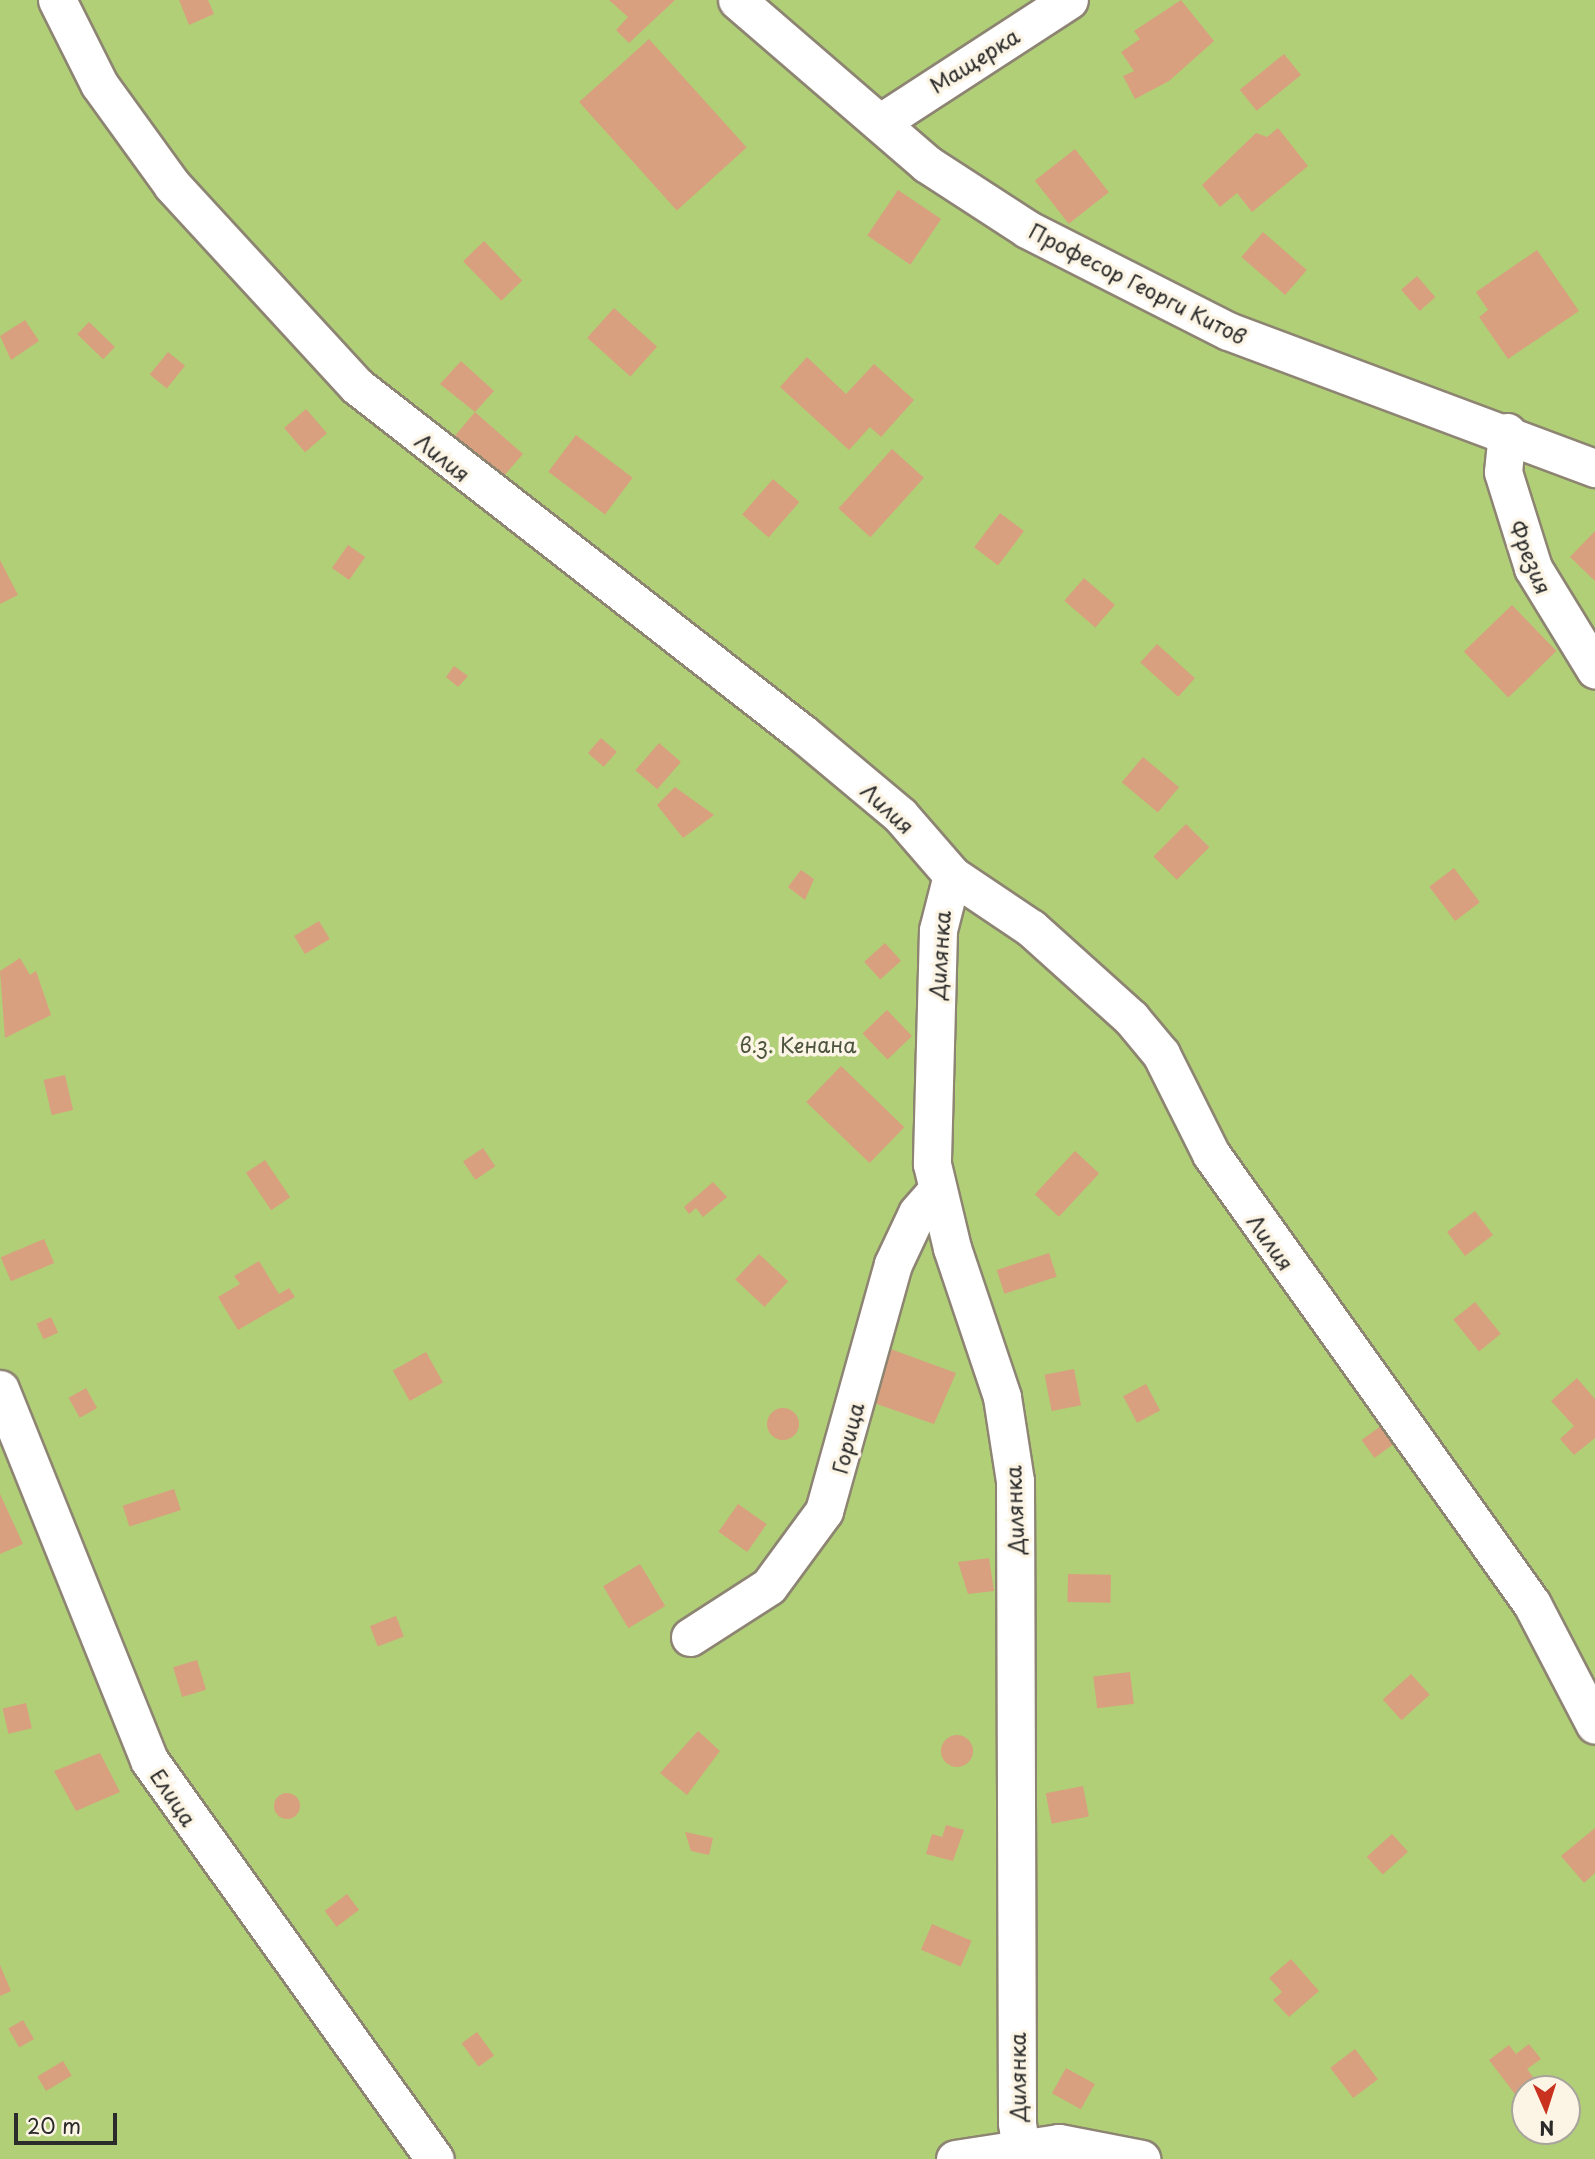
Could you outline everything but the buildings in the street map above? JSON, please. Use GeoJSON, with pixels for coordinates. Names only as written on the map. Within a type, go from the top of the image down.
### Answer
{"type":"FeatureCollection","features":[{"type":"Feature","properties":{"kind":"street","name":"Лилия"},"geometry":{"type":"LineString","coordinates":[[57,0],[127,125],[300,331],[445,460],[802,733],[900,816],[951,875],[1041,936],[1161,1054],[1211,1154],[1532,1604],[1595,1725]]}},
{"type":"Feature","properties":{"kind":"street","name":"Професор Георги Китов"},"geometry":{"type":"LineString","coordinates":[[737,0],[927,164],[1122,280],[1228,331],[1507,432],[1595,468]]}},
{"type":"Feature","properties":{"kind":"street","name":"Мащерка"},"geometry":{"type":"LineString","coordinates":[[881,122],[1069,0]]}},
{"type":"Feature","properties":{"kind":"street","name":"Фрезия"},"geometry":{"type":"LineString","coordinates":[[1507,432],[1503,472],[1533,568],[1595,669]]}},
{"type":"Feature","properties":{"kind":"street","name":"Дилянка"},"geometry":{"type":"LineString","coordinates":[[951,875],[938,930],[935,1192],[1002,1397],[1015,1481],[1020,2152]]}},
{"type":"Feature","properties":{"kind":"street","name":"Горица"},"geometry":{"type":"LineString","coordinates":[[690,1637],[769,1586],[824,1511],[893,1264],[917,1213],[935,1192]]}},
{"type":"Feature","properties":{"kind":"street","name":"Елица"},"geometry":{"type":"LineString","coordinates":[[0,1388],[149,1760],[435,2159]]}},
{"type":"Feature","properties":{"kind":"street"},"geometry":{"type":"LineString","coordinates":[[955,2159],[1067,2144],[1141,2159]]}},
{"type":"Feature","properties":{"kind":"green space","name":"в.з. Кенана"},"geometry":{"type":"Polygon","coordinates":[[[0,0],[1595,0],[1595,2159],[0,2159],[0,0]]]}}]}
